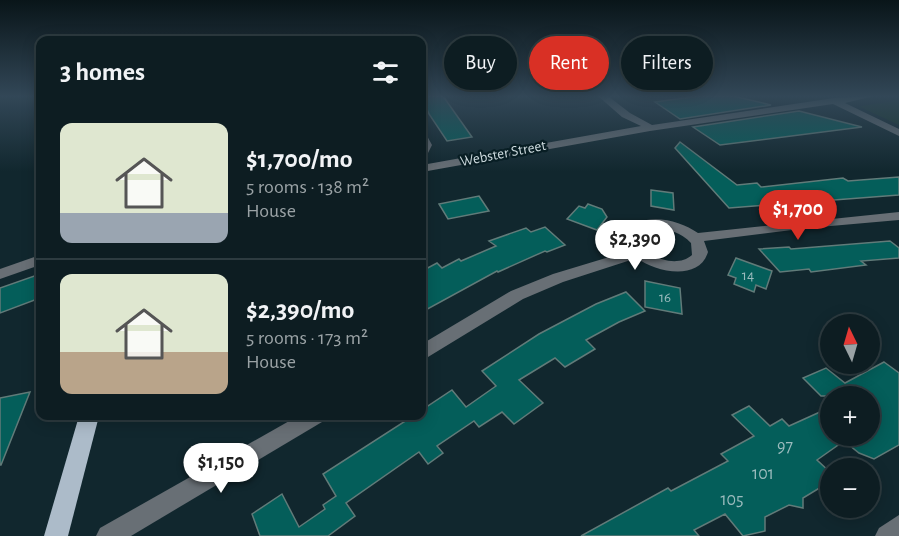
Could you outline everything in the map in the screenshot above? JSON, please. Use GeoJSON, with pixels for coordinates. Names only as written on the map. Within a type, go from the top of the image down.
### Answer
{"type":"FeatureCollection","features":[{"type":"Feature","properties":{"kind":"main road"},"geometry":{"type":"LineString","coordinates":[[56,536],[88,420]]}},
{"type":"Feature","properties":{"kind":"street"},"geometry":{"type":"LineString","coordinates":[[640,121],[650,128]]}},
{"type":"Feature","properties":{"kind":"street","name":"Webster Street"},"geometry":{"type":"LineString","coordinates":[[426,169],[700,121]]}},
{"type":"Feature","properties":{"kind":"street"},"geometry":{"type":"LineString","coordinates":[[874,121],[899,133]]}},
{"type":"Feature","properties":{"kind":"street"},"geometry":{"type":"LineString","coordinates":[[695,238],[808,224],[899,216]]}},
{"type":"Feature","properties":{"kind":"street"},"geometry":{"type":"LineString","coordinates":[[664,224],[681,229],[695,238],[702,253],[699,260],[691,264],[672,267],[659,264],[637,253],[630,245],[628,238],[631,231],[642,225],[664,224]]}},
{"type":"Feature","properties":{"kind":"street"},"geometry":{"type":"LineString","coordinates":[[426,350],[518,295],[558,278],[637,253]]}},
{"type":"Feature","properties":{"kind":"street"},"geometry":{"type":"LineString","coordinates":[[0,274],[36,261]]}},
{"type":"Feature","properties":{"kind":"street"},"geometry":{"type":"LineString","coordinates":[[108,536],[130,526],[308,420]]}},
{"type":"Feature","properties":{"kind":"street"},"geometry":{"type":"LineString","coordinates":[[887,536],[899,527]]}},
{"type":"Feature","properties":{"kind":"building"},"geometry":{"type":"Polygon","coordinates":[[[434,121],[461,121],[472,137],[447,141],[434,121]]]}},
{"type":"Feature","properties":{"kind":"building"},"geometry":{"type":"Polygon","coordinates":[[[733,121],[838,121],[862,127],[720,145],[693,127],[733,121]]]}},
{"type":"Feature","properties":{"kind":"building"},"geometry":{"type":"Polygon","coordinates":[[[680,142],[737,185],[757,183],[761,187],[843,178],[848,181],[899,177],[899,195],[729,208],[675,148],[680,142]]]}},
{"type":"Feature","properties":{"kind":"building"},"geometry":{"type":"Polygon","coordinates":[[[651,190],[673,193],[674,210],[651,206],[651,190]]]}},
{"type":"Feature","properties":{"kind":"building"},"geometry":{"type":"Polygon","coordinates":[[[479,196],[489,211],[448,219],[439,204],[479,196]]]}},
{"type":"Feature","properties":{"kind":"building"},"geometry":{"type":"Polygon","coordinates":[[[588,204],[602,209],[607,217],[597,230],[567,219],[579,206],[585,208],[588,204]]]}},
{"type":"Feature","properties":{"kind":"building"},"geometry":{"type":"Polygon","coordinates":[[[545,227],[565,245],[497,271],[426,310],[426,269],[437,263],[442,268],[459,259],[461,261],[496,246],[489,241],[526,228],[531,232],[545,227]]]}},
{"type":"Feature","properties":{"kind":"building"},"geometry":{"type":"Polygon","coordinates":[[[890,241],[899,248],[899,258],[861,261],[866,265],[811,272],[809,269],[780,272],[759,249],[789,247],[791,249],[890,241]]]}},
{"type":"Feature","properties":{"kind":"building"},"geometry":{"type":"Polygon","coordinates":[[[736,258],[772,271],[766,289],[756,285],[754,292],[734,284],[736,278],[728,275],[736,258]]]}},
{"type":"Feature","properties":{"kind":"building"},"geometry":{"type":"Polygon","coordinates":[[[36,275],[36,300],[0,313],[0,288],[36,275]]]}},
{"type":"Feature","properties":{"kind":"building"},"geometry":{"type":"Polygon","coordinates":[[[645,281],[680,288],[682,314],[645,307],[645,281]]]}},
{"type":"Feature","properties":{"kind":"building"},"geometry":{"type":"Polygon","coordinates":[[[626,292],[645,311],[586,340],[595,349],[565,367],[555,358],[519,380],[543,403],[514,424],[502,412],[479,427],[474,421],[437,446],[443,453],[428,464],[419,452],[346,503],[355,516],[328,536],[260,536],[252,514],[282,494],[299,527],[325,509],[323,505],[336,496],[323,474],[407,420],[426,420],[426,407],[452,390],[466,407],[496,386],[482,371],[539,334],[596,304],[626,292]]]}},
{"type":"Feature","properties":{"kind":"building"},"geometry":{"type":"Polygon","coordinates":[[[884,362],[899,373],[899,445],[876,458],[872,458],[850,446],[880,446],[880,386],[820,386],[820,395],[803,378],[820,371],[820,374],[834,374],[845,383],[862,374],[880,374],[880,364],[884,362]]]}},
{"type":"Feature","properties":{"kind":"building"},"geometry":{"type":"Polygon","coordinates":[[[30,392],[1,465],[0,465],[0,398],[30,392]]]}},
{"type":"Feature","properties":{"kind":"building"},"geometry":{"type":"Polygon","coordinates":[[[749,406],[770,426],[782,419],[789,426],[820,412],[820,446],[837,446],[817,460],[820,463],[820,488],[803,498],[803,508],[789,505],[765,517],[765,531],[743,536],[725,514],[694,530],[699,536],[581,536],[668,488],[671,491],[728,461],[721,454],[754,436],[732,415],[749,406]]]}}]}
